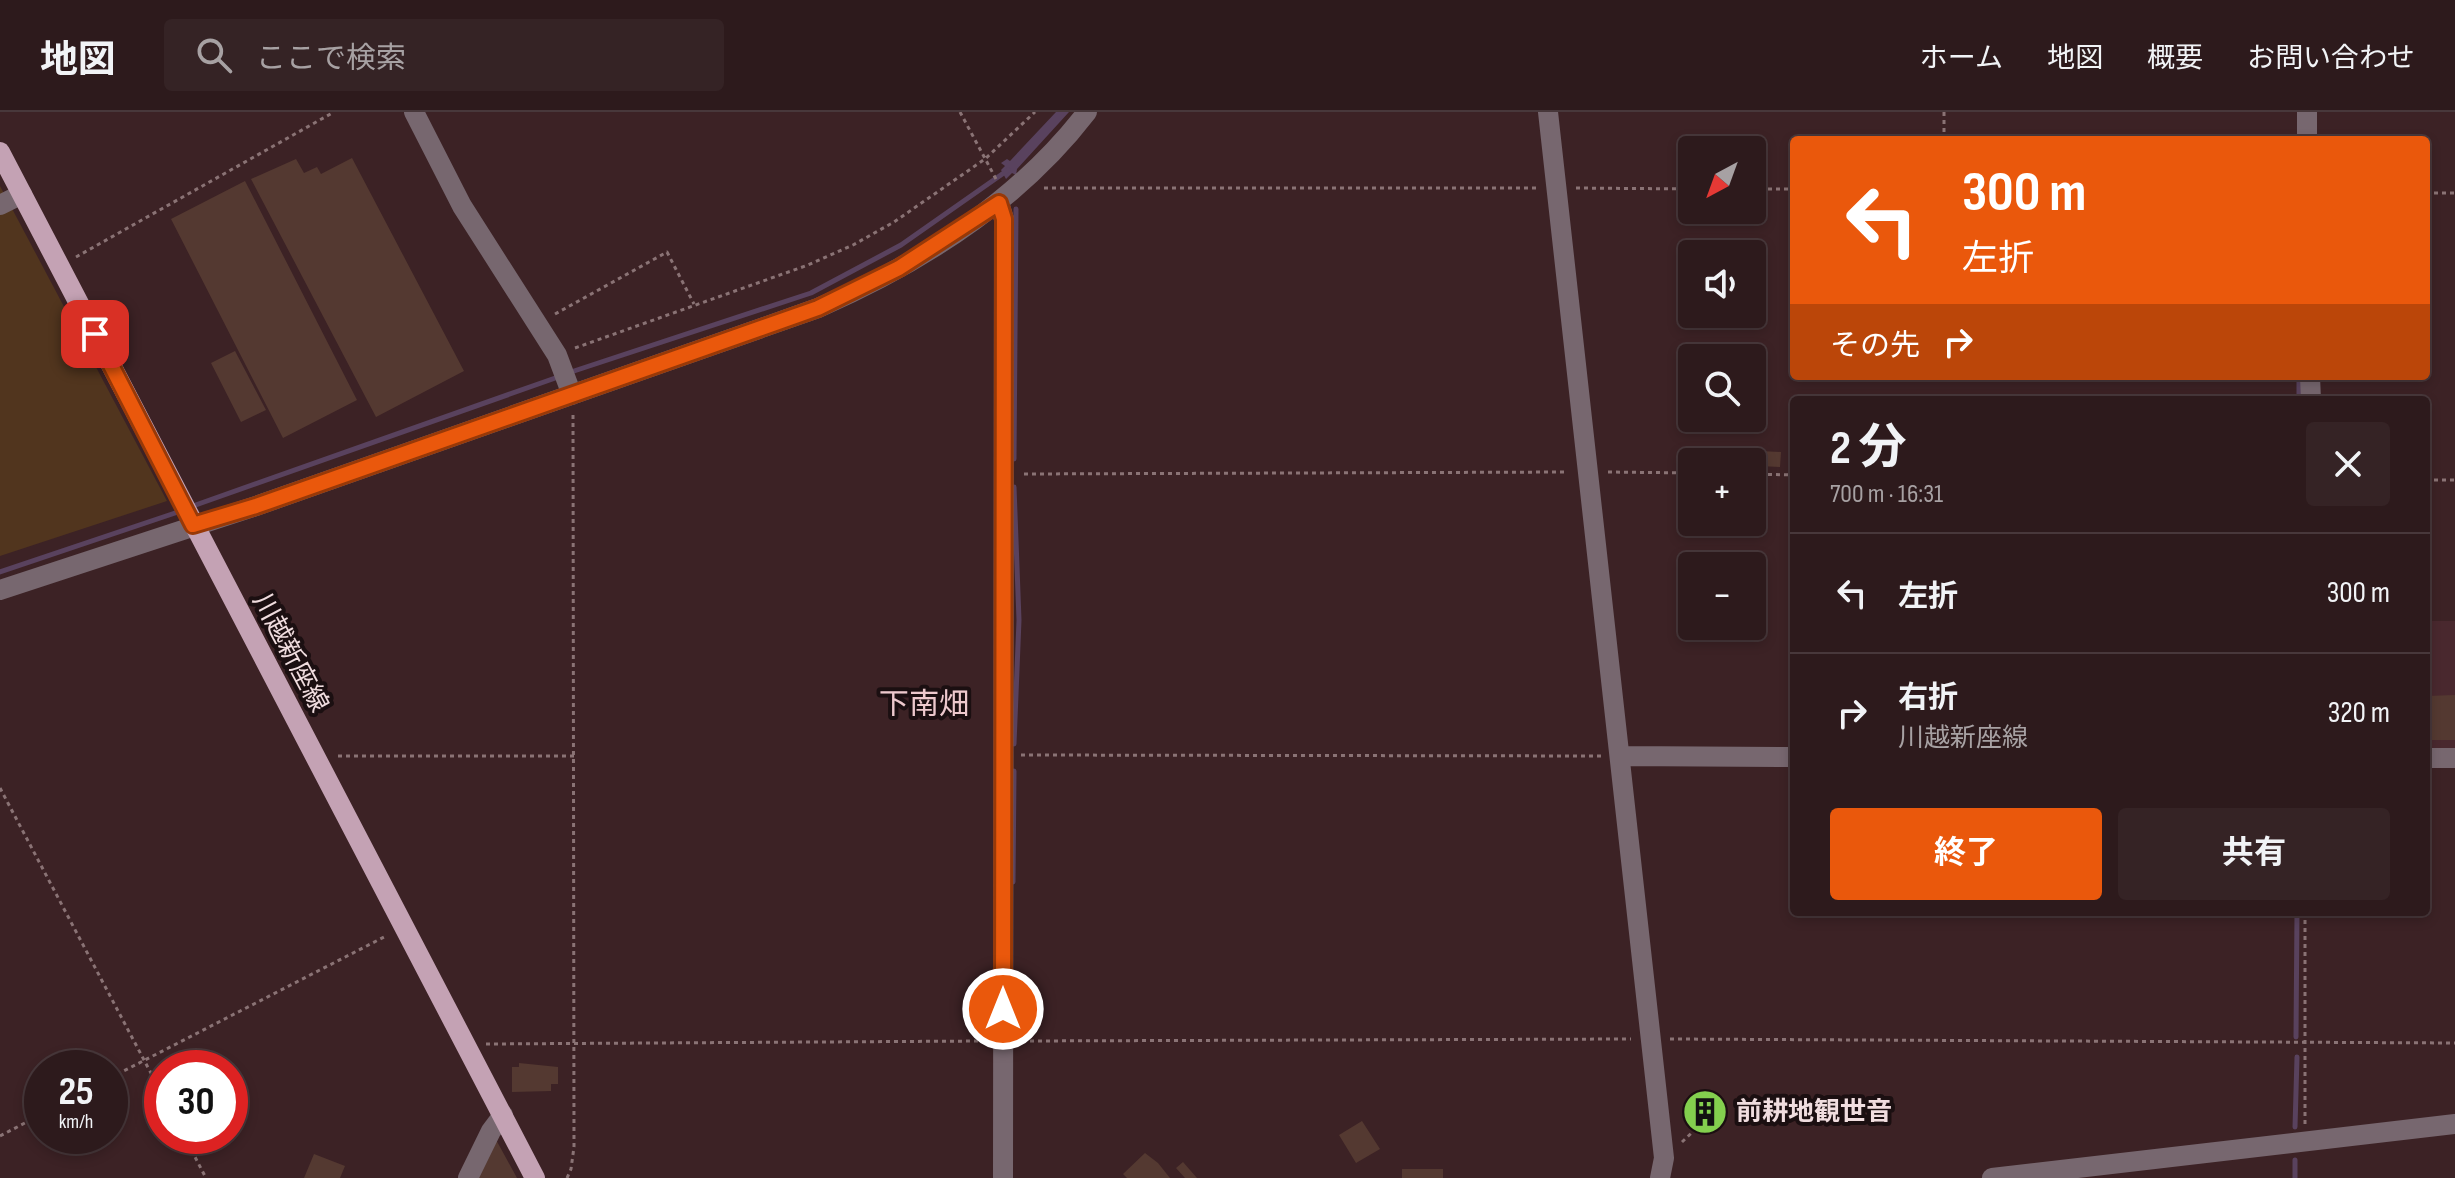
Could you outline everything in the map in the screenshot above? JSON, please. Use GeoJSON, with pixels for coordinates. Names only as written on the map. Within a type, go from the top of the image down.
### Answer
{"type":"FeatureCollection","features":[{"type":"Feature","properties":{"kind":"main road","name":"川越新座線"},"geometry":{"type":"LineString","coordinates":[[0,152],[535,1178]]}},
{"type":"Feature","properties":{"kind":"street"},"geometry":{"type":"LineString","coordinates":[[414,112],[462,206],[558,358],[571,391]]}},
{"type":"Feature","properties":{"kind":"street"},"geometry":{"type":"LineString","coordinates":[[0,590],[192,522],[256,506],[571,391],[792,318],[851,294],[934,247],[999,203],[1028,178],[1087,112]]}},
{"type":"Feature","properties":{"kind":"street"},"geometry":{"type":"LineString","coordinates":[[1548,112],[1621,756],[1662,1168]]}},
{"type":"Feature","properties":{"kind":"street"},"geometry":{"type":"LineString","coordinates":[[2307,112],[2307,136]]}},
{"type":"Feature","properties":{"kind":"street"},"geometry":{"type":"LineString","coordinates":[[0,205],[22,194]]}},
{"type":"Feature","properties":{"kind":"street"},"geometry":{"type":"LineString","coordinates":[[999,203],[1004,219],[1003,1178]]}},
{"type":"Feature","properties":{"kind":"street"},"geometry":{"type":"LineString","coordinates":[[1621,756],[1790,757]]}},
{"type":"Feature","properties":{"kind":"street"},"geometry":{"type":"LineString","coordinates":[[2430,758],[2455,758]]}},
{"type":"Feature","properties":{"kind":"street"},"geometry":{"type":"LineString","coordinates":[[468,1178],[491,1131],[503,1115]]}},
{"type":"Feature","properties":{"kind":"street"},"geometry":{"type":"LineString","coordinates":[[1992,1178],[2455,1124]]}},
{"type":"Feature","properties":{"kind":"path"},"geometry":{"type":"LineString","coordinates":[[59,266],[334,112]]}},
{"type":"Feature","properties":{"kind":"path"},"geometry":{"type":"LineString","coordinates":[[960,112],[985,159]]}},
{"type":"Feature","properties":{"kind":"path"},"geometry":{"type":"LineString","coordinates":[[558,358],[694,304],[808,265],[853,245],[894,222],[985,159],[1035,112]]}},
{"type":"Feature","properties":{"kind":"path"},"geometry":{"type":"LineString","coordinates":[[1944,112],[1944,136]]}},
{"type":"Feature","properties":{"kind":"path"},"geometry":{"type":"LineString","coordinates":[[1028,178],[1036,188],[1678,189]]}},
{"type":"Feature","properties":{"kind":"path"},"geometry":{"type":"LineString","coordinates":[[1766,189],[1790,189]]}},
{"type":"Feature","properties":{"kind":"path"},"geometry":{"type":"LineString","coordinates":[[2430,193],[2455,193]]}},
{"type":"Feature","properties":{"kind":"path"},"geometry":{"type":"LineString","coordinates":[[538,324],[667,252],[694,304]]}},
{"type":"Feature","properties":{"kind":"path"},"geometry":{"type":"LineString","coordinates":[[567,1178],[574,1147],[571,391]]}},
{"type":"Feature","properties":{"kind":"path"},"geometry":{"type":"LineString","coordinates":[[1003,474],[1678,473]]}},
{"type":"Feature","properties":{"kind":"path"},"geometry":{"type":"LineString","coordinates":[[1766,474],[1790,475]]}},
{"type":"Feature","properties":{"kind":"path"},"geometry":{"type":"LineString","coordinates":[[2430,480],[2455,480]]}},
{"type":"Feature","properties":{"kind":"path"},"geometry":{"type":"LineString","coordinates":[[1004,755],[1621,756]]}},
{"type":"Feature","properties":{"kind":"path"},"geometry":{"type":"LineString","coordinates":[[315,756],[574,756]]}},
{"type":"Feature","properties":{"kind":"path"},"geometry":{"type":"LineString","coordinates":[[0,788],[144,1060],[128,1068]]}},
{"type":"Feature","properties":{"kind":"path"},"geometry":{"type":"LineString","coordinates":[[2305,916],[2305,1142]]}},
{"type":"Feature","properties":{"kind":"path"},"geometry":{"type":"LineString","coordinates":[[163,1050],[403,927]]}},
{"type":"Feature","properties":{"kind":"path"},"geometry":{"type":"LineString","coordinates":[[467,1049],[483,1044],[574,1042],[1651,1039],[2455,1043]]}},
{"type":"Feature","properties":{"kind":"path"},"geometry":{"type":"LineString","coordinates":[[1662,1168],[1700,1125],[1697,1122],[1702,1117]]}},
{"type":"Feature","properties":{"kind":"path"},"geometry":{"type":"LineString","coordinates":[[0,1136],[24,1123]]}},
{"type":"Feature","properties":{"kind":"path"},"geometry":{"type":"LineString","coordinates":[[193,1154],[206,1178]]}},
{"type":"Feature","properties":{"kind":"shaded area"},"geometry":{"type":"Polygon","coordinates":[[[1056,112],[1069,112],[1017,169],[1016,175],[1012,173],[1006,179],[1001,170],[1005,166],[1001,163],[1007,159],[1010,161],[1056,112]]]}},
{"type":"Feature","properties":{"kind":"shaded area"},"geometry":{"type":"Polygon","coordinates":[[[0,186],[167,501],[0,556],[0,186]]]}},
{"type":"Feature","properties":{"kind":"shaded area"},"geometry":{"type":"Polygon","coordinates":[[[2430,621],[2455,621],[2455,750],[2430,750],[2430,621]]]}},
{"type":"Feature","properties":{"kind":"building"},"geometry":{"type":"Polygon","coordinates":[[[352,158],[464,371],[376,417],[251,179],[296,159],[304,173],[317,167],[321,174],[352,158]]]}},
{"type":"Feature","properties":{"kind":"building"},"geometry":{"type":"Polygon","coordinates":[[[245,181],[357,400],[283,438],[171,219],[245,181]]]}},
{"type":"Feature","properties":{"kind":"building"},"geometry":{"type":"Polygon","coordinates":[[[235,351],[266,410],[241,422],[211,363],[235,351]]]}},
{"type":"Feature","properties":{"kind":"building"},"geometry":{"type":"Polygon","coordinates":[[[1766,451],[1781,452],[1780,467],[1766,466],[1766,451]]]}},
{"type":"Feature","properties":{"kind":"building"},"geometry":{"type":"Polygon","coordinates":[[[2455,695],[2455,740],[2430,740],[2430,696],[2455,695]]]}},
{"type":"Feature","properties":{"kind":"building"},"geometry":{"type":"Polygon","coordinates":[[[519,1063],[558,1067],[558,1084],[551,1084],[551,1091],[512,1092],[512,1067],[519,1067],[519,1063]]]}},
{"type":"Feature","properties":{"kind":"building"},"geometry":{"type":"Polygon","coordinates":[[[1362,1121],[1380,1149],[1356,1163],[1339,1135],[1362,1121]]]}},
{"type":"Feature","properties":{"kind":"building"},"geometry":{"type":"Polygon","coordinates":[[[494,1136],[517,1178],[474,1178],[494,1136]]]}},
{"type":"Feature","properties":{"kind":"building"},"geometry":{"type":"Polygon","coordinates":[[[1145,1153],[1170,1178],[1127,1178],[1123,1174],[1145,1153]]]}},
{"type":"Feature","properties":{"kind":"building"},"geometry":{"type":"Polygon","coordinates":[[[314,1154],[345,1166],[340,1178],[304,1178],[314,1154]]]}},
{"type":"Feature","properties":{"kind":"building"},"geometry":{"type":"Polygon","coordinates":[[[1183,1162],[1197,1178],[1185,1178],[1176,1168],[1183,1162]]]}},
{"type":"Feature","properties":{"kind":"building"},"geometry":{"type":"Polygon","coordinates":[[[1402,1169],[1443,1169],[1443,1178],[1402,1178],[1402,1169]]]}},
{"type":"Feature","properties":{"kind":"waterway"},"geometry":{"type":"LineString","coordinates":[[571,372],[811,293],[901,245],[1008,170]]}},
{"type":"Feature","properties":{"kind":"waterway"},"geometry":{"type":"LineString","coordinates":[[1014,459],[1016,209]]}},
{"type":"Feature","properties":{"kind":"waterway"},"geometry":{"type":"LineString","coordinates":[[190,507],[561,376]]}},
{"type":"Feature","properties":{"kind":"waterway"},"geometry":{"type":"LineString","coordinates":[[2299,380],[2299,396]]}},
{"type":"Feature","properties":{"kind":"waterway"},"geometry":{"type":"LineString","coordinates":[[1014,487],[1019,620],[1014,744]]}},
{"type":"Feature","properties":{"kind":"waterway"},"geometry":{"type":"LineString","coordinates":[[0,572],[181,511]]}},
{"type":"Feature","properties":{"kind":"waterway"},"geometry":{"type":"LineString","coordinates":[[1013,882],[1014,771]]}},
{"type":"Feature","properties":{"kind":"waterway"},"geometry":{"type":"LineString","coordinates":[[2296,1037],[2297,916]]}},
{"type":"Feature","properties":{"kind":"waterway"},"geometry":{"type":"LineString","coordinates":[[2295,1127],[2297,1057]]}},
{"type":"Feature","properties":{"kind":"waterway"},"geometry":{"type":"LineString","coordinates":[[2295,1160],[2295,1178]]}},
{"type":"Feature","properties":{"kind":"place","name":"前耕地観世音"},"geometry":{"type":"Point","coordinates":[1705,1112]}},
{"type":"Feature","properties":{"kind":"district","name":"下南畑"},"geometry":{"type":"Point","coordinates":[924,705]}},
{"type":"Feature","properties":{"kind":"route"},"geometry":{"type":"LineString","coordinates":[[95,334],[193,525],[256,506],[818,308],[899,268],[999,203],[1004,219],[1003,1009]]}}]}
